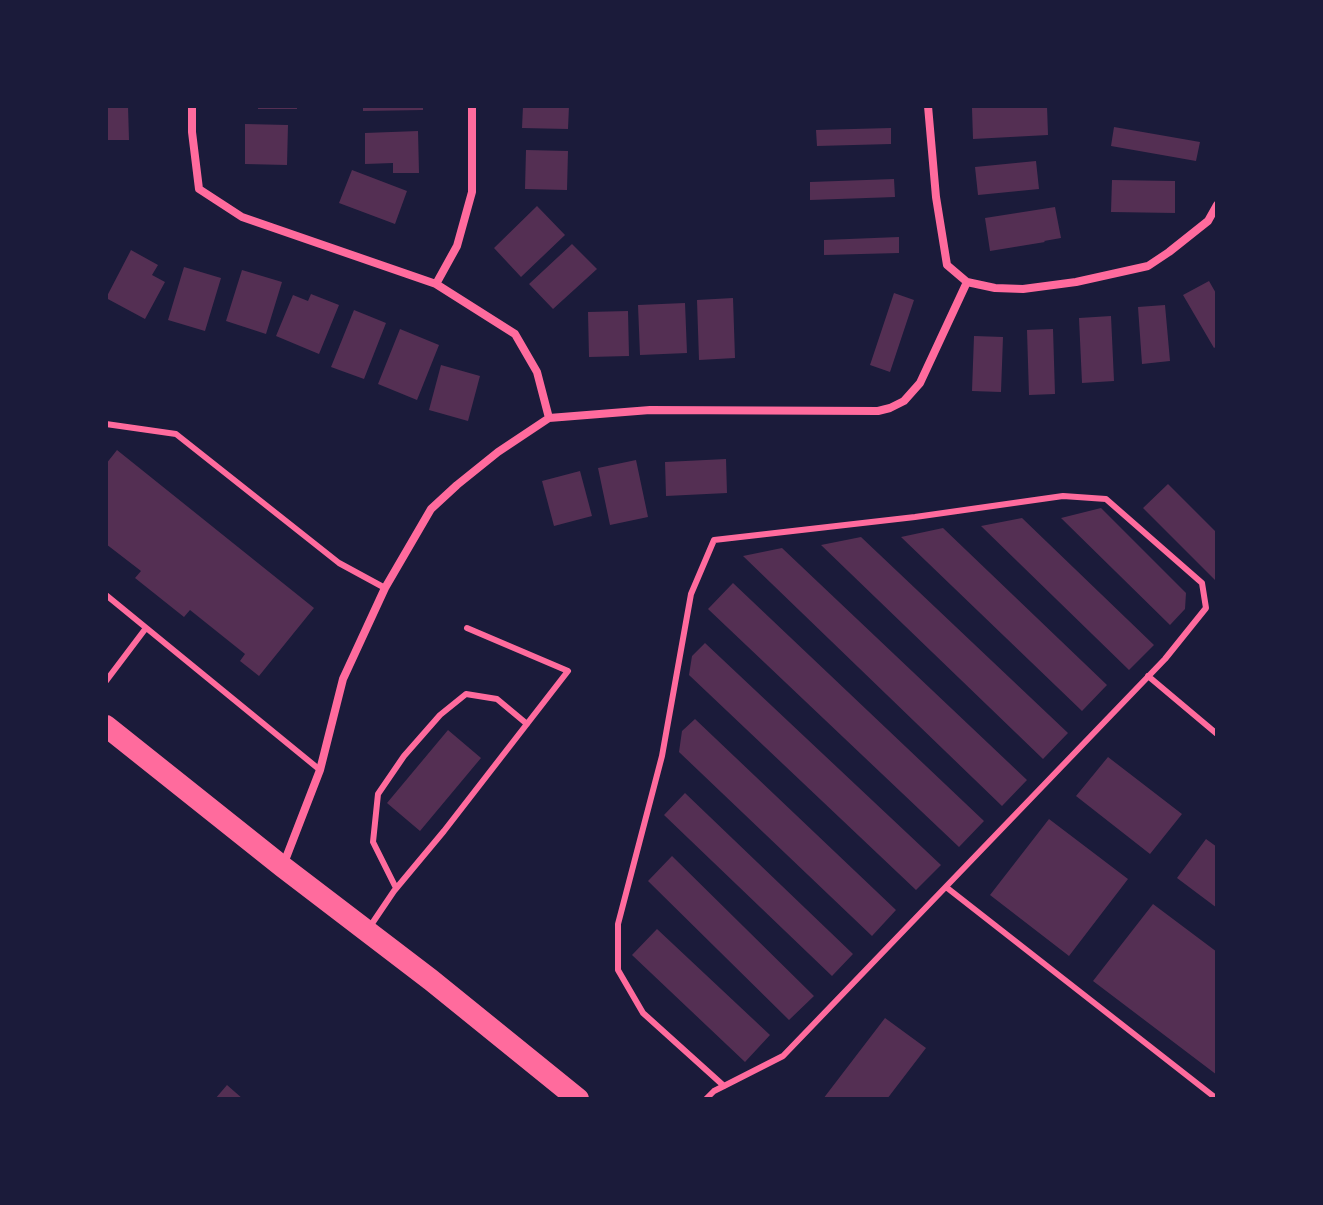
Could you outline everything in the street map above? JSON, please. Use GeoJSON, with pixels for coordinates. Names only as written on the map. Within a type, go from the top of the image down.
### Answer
{"type":"FeatureCollection","features":[{"type":"Feature","properties":{"kind":"highway"},"geometry":{"type":"LineString","coordinates":[[106,726],[444,990],[578,1099]]}},
{"type":"Feature","properties":{"kind":"street"},"geometry":{"type":"LineString","coordinates":[[192,106],[199,189],[242,217],[436,284],[515,334],[537,372],[549,418]]}},
{"type":"Feature","properties":{"kind":"street"},"geometry":{"type":"LineString","coordinates":[[436,284],[457,246],[472,192],[472,106]]}},
{"type":"Feature","properties":{"kind":"street"},"geometry":{"type":"LineString","coordinates":[[928,106],[936,197],[947,265],[967,282],[995,288],[1023,289],[1076,282],[1148,266],[1208,221],[1217,205]]}},
{"type":"Feature","properties":{"kind":"street"},"geometry":{"type":"LineString","coordinates":[[283,867],[320,770],[343,679],[385,588],[431,509],[498,452],[549,418],[650,410],[878,411],[890,408],[904,401],[920,383],[967,282]]}},
{"type":"Feature","properties":{"kind":"lane"},"geometry":{"type":"LineString","coordinates":[[106,424],[176,434],[339,563],[385,588]]}},
{"type":"Feature","properties":{"kind":"lane"},"geometry":{"type":"LineString","coordinates":[[706,1099],[714,1091],[724,1086],[783,1056],[1148,676],[1206,608],[1202,583],[1106,499],[1063,496],[714,540],[691,594],[662,756],[618,924],[618,970],[643,1013],[724,1086]]}},
{"type":"Feature","properties":{"kind":"lane"},"geometry":{"type":"LineString","coordinates":[[106,595],[320,770]]}},
{"type":"Feature","properties":{"kind":"lane"},"geometry":{"type":"LineString","coordinates":[[106,681],[146,628]]}},
{"type":"Feature","properties":{"kind":"lane"},"geometry":{"type":"LineString","coordinates":[[367,932],[396,888],[568,671],[467,628]]}},
{"type":"Feature","properties":{"kind":"lane"},"geometry":{"type":"LineString","coordinates":[[1148,676],[1217,734]]}},
{"type":"Feature","properties":{"kind":"lane"},"geometry":{"type":"LineString","coordinates":[[396,888],[373,842],[378,794],[404,756],[440,715],[466,694],[497,699],[527,724]]}},
{"type":"Feature","properties":{"kind":"lane"},"geometry":{"type":"LineString","coordinates":[[946,887],[1217,1099]]}},
{"type":"Feature","properties":{"kind":"building"},"geometry":{"type":"Polygon","coordinates":[[[106,106],[128,106],[129,140],[106,140],[106,106]]]}},
{"type":"Feature","properties":{"kind":"building"},"geometry":{"type":"Polygon","coordinates":[[[258,106],[297,106],[297,109],[258,109],[258,106]]]}},
{"type":"Feature","properties":{"kind":"building"},"geometry":{"type":"Polygon","coordinates":[[[363,106],[423,106],[423,110],[363,111],[363,106]]]}},
{"type":"Feature","properties":{"kind":"building"},"geometry":{"type":"Polygon","coordinates":[[[523,106],[569,106],[568,129],[522,128],[523,106]]]}},
{"type":"Feature","properties":{"kind":"building"},"geometry":{"type":"Polygon","coordinates":[[[1047,106],[1048,135],[973,139],[972,108],[1047,106]]]}},
{"type":"Feature","properties":{"kind":"building"},"geometry":{"type":"Polygon","coordinates":[[[245,124],[288,125],[287,165],[245,164],[245,124]]]}},
{"type":"Feature","properties":{"kind":"building"},"geometry":{"type":"Polygon","coordinates":[[[1114,127],[1200,142],[1196,161],[1111,146],[1114,127]]]}},
{"type":"Feature","properties":{"kind":"building"},"geometry":{"type":"Polygon","coordinates":[[[891,128],[891,144],[817,146],[816,130],[891,128]]]}},
{"type":"Feature","properties":{"kind":"building"},"geometry":{"type":"Polygon","coordinates":[[[418,131],[419,173],[393,173],[393,163],[365,164],[365,133],[418,131]]]}},
{"type":"Feature","properties":{"kind":"building"},"geometry":{"type":"Polygon","coordinates":[[[526,150],[568,151],[567,190],[525,189],[526,150]]]}},
{"type":"Feature","properties":{"kind":"building"},"geometry":{"type":"Polygon","coordinates":[[[1036,161],[1039,189],[978,195],[975,167],[1036,161]]]}},
{"type":"Feature","properties":{"kind":"building"},"geometry":{"type":"Polygon","coordinates":[[[352,170],[407,191],[395,224],[339,203],[352,170]]]}},
{"type":"Feature","properties":{"kind":"building"},"geometry":{"type":"Polygon","coordinates":[[[894,179],[895,197],[810,200],[810,182],[894,179]]]}},
{"type":"Feature","properties":{"kind":"building"},"geometry":{"type":"Polygon","coordinates":[[[1112,180],[1175,181],[1175,213],[1111,212],[1112,180]]]}},
{"type":"Feature","properties":{"kind":"building"},"geometry":{"type":"Polygon","coordinates":[[[537,206],[565,235],[521,277],[494,248],[537,206]]]}},
{"type":"Feature","properties":{"kind":"building"},"geometry":{"type":"Polygon","coordinates":[[[1055,207],[1061,238],[990,251],[985,218],[1055,207]]]}},
{"type":"Feature","properties":{"kind":"building"},"geometry":{"type":"Polygon","coordinates":[[[899,237],[899,253],[824,255],[824,240],[899,237]]]}},
{"type":"Feature","properties":{"kind":"building"},"geometry":{"type":"Polygon","coordinates":[[[572,244],[597,269],[553,309],[529,284],[572,244]]]}},
{"type":"Feature","properties":{"kind":"building"},"geometry":{"type":"Polygon","coordinates":[[[131,250],[158,265],[152,275],[165,282],[145,319],[106,298],[131,250]]]}},
{"type":"Feature","properties":{"kind":"building"},"geometry":{"type":"Polygon","coordinates":[[[184,267],[221,278],[205,331],[168,320],[184,267]]]}},
{"type":"Feature","properties":{"kind":"building"},"geometry":{"type":"Polygon","coordinates":[[[242,270],[282,282],[266,334],[226,321],[242,270]]]}},
{"type":"Feature","properties":{"kind":"building"},"geometry":{"type":"Polygon","coordinates":[[[1209,281],[1217,295],[1217,346],[1214,348],[1183,295],[1209,281]]]}},
{"type":"Feature","properties":{"kind":"building"},"geometry":{"type":"Polygon","coordinates":[[[894,293],[914,300],[890,372],[870,365],[894,293]]]}},
{"type":"Feature","properties":{"kind":"building"},"geometry":{"type":"Polygon","coordinates":[[[311,294],[339,305],[319,354],[276,336],[293,295],[308,301],[311,294]]]}},
{"type":"Feature","properties":{"kind":"building"},"geometry":{"type":"Polygon","coordinates":[[[733,298],[735,358],[699,360],[697,300],[733,298]]]}},
{"type":"Feature","properties":{"kind":"building"},"geometry":{"type":"Polygon","coordinates":[[[685,303],[687,353],[640,355],[638,305],[685,303]]]}},
{"type":"Feature","properties":{"kind":"building"},"geometry":{"type":"Polygon","coordinates":[[[1165,305],[1170,361],[1142,364],[1138,307],[1165,305]]]}},
{"type":"Feature","properties":{"kind":"building"},"geometry":{"type":"Polygon","coordinates":[[[354,310],[386,323],[364,379],[331,367],[354,310]]]}},
{"type":"Feature","properties":{"kind":"building"},"geometry":{"type":"Polygon","coordinates":[[[628,311],[629,356],[589,357],[588,312],[628,311]]]}},
{"type":"Feature","properties":{"kind":"building"},"geometry":{"type":"Polygon","coordinates":[[[1111,316],[1114,381],[1082,383],[1079,318],[1111,316]]]}},
{"type":"Feature","properties":{"kind":"building"},"geometry":{"type":"Polygon","coordinates":[[[400,329],[439,345],[417,400],[378,384],[400,329]]]}},
{"type":"Feature","properties":{"kind":"building"},"geometry":{"type":"Polygon","coordinates":[[[1053,329],[1055,394],[1029,395],[1027,330],[1053,329]]]}},
{"type":"Feature","properties":{"kind":"building"},"geometry":{"type":"Polygon","coordinates":[[[974,336],[1003,337],[1001,392],[972,391],[974,336]]]}},
{"type":"Feature","properties":{"kind":"building"},"geometry":{"type":"Polygon","coordinates":[[[441,365],[480,376],[468,421],[429,410],[441,365]]]}},
{"type":"Feature","properties":{"kind":"building"},"geometry":{"type":"Polygon","coordinates":[[[117,450],[314,608],[259,676],[240,661],[245,654],[190,610],[184,617],[135,578],[141,571],[106,544],[106,464],[117,450]]]}},
{"type":"Feature","properties":{"kind":"building"},"geometry":{"type":"Polygon","coordinates":[[[726,459],[727,493],[666,496],[665,462],[726,459]]]}},
{"type":"Feature","properties":{"kind":"building"},"geometry":{"type":"Polygon","coordinates":[[[636,460],[648,517],[610,525],[598,468],[636,460]]]}},
{"type":"Feature","properties":{"kind":"building"},"geometry":{"type":"Polygon","coordinates":[[[580,471],[592,516],[554,526],[542,481],[580,471]]]}},
{"type":"Feature","properties":{"kind":"building"},"geometry":{"type":"Polygon","coordinates":[[[1168,484],[1217,533],[1217,582],[1143,508],[1168,484]]]}},
{"type":"Feature","properties":{"kind":"building"},"geometry":{"type":"Polygon","coordinates":[[[1101,508],[1186,593],[1185,609],[1170,625],[1061,518],[1101,508]]]}},
{"type":"Feature","properties":{"kind":"building"},"geometry":{"type":"Polygon","coordinates":[[[1022,518],[1154,645],[1129,670],[981,526],[1022,518]]]}},
{"type":"Feature","properties":{"kind":"building"},"geometry":{"type":"Polygon","coordinates":[[[943,528],[1107,685],[1082,711],[901,537],[943,528]]]}},
{"type":"Feature","properties":{"kind":"building"},"geometry":{"type":"Polygon","coordinates":[[[861,537],[1068,733],[1043,759],[821,545],[861,537]]]}},
{"type":"Feature","properties":{"kind":"building"},"geometry":{"type":"Polygon","coordinates":[[[782,548],[1027,780],[1002,806],[743,556],[782,548]]]}},
{"type":"Feature","properties":{"kind":"building"},"geometry":{"type":"Polygon","coordinates":[[[733,583],[984,821],[959,847],[708,609],[733,583]]]}},
{"type":"Feature","properties":{"kind":"building"},"geometry":{"type":"Polygon","coordinates":[[[705,643],[941,865],[916,890],[689,675],[692,656],[705,643]]]}},
{"type":"Feature","properties":{"kind":"building"},"geometry":{"type":"Polygon","coordinates":[[[695,719],[896,910],[872,936],[679,752],[682,731],[695,719]]]}},
{"type":"Feature","properties":{"kind":"building"},"geometry":{"type":"Polygon","coordinates":[[[448,730],[481,758],[420,831],[387,803],[448,730]]]}},
{"type":"Feature","properties":{"kind":"building"},"geometry":{"type":"Polygon","coordinates":[[[1108,757],[1182,814],[1150,854],[1076,796],[1108,757]]]}},
{"type":"Feature","properties":{"kind":"building"},"geometry":{"type":"Polygon","coordinates":[[[685,793],[853,954],[832,976],[664,815],[685,793]]]}},
{"type":"Feature","properties":{"kind":"building"},"geometry":{"type":"Polygon","coordinates":[[[1049,819],[1128,879],[1069,956],[990,895],[1049,819]]]}},
{"type":"Feature","properties":{"kind":"building"},"geometry":{"type":"Polygon","coordinates":[[[1206,839],[1217,847],[1217,908],[1177,878],[1206,839]]]}},
{"type":"Feature","properties":{"kind":"building"},"geometry":{"type":"Polygon","coordinates":[[[672,856],[814,996],[789,1020],[648,881],[672,856]]]}},
{"type":"Feature","properties":{"kind":"building"},"geometry":{"type":"Polygon","coordinates":[[[1153,904],[1217,952],[1217,1075],[1093,981],[1153,904]]]}},
{"type":"Feature","properties":{"kind":"building"},"geometry":{"type":"Polygon","coordinates":[[[657,929],[770,1035],[745,1062],[632,955],[657,929]]]}},
{"type":"Feature","properties":{"kind":"building"},"geometry":{"type":"Polygon","coordinates":[[[885,1018],[926,1048],[887,1099],[823,1099],[885,1018]]]}},
{"type":"Feature","properties":{"kind":"building"},"geometry":{"type":"Polygon","coordinates":[[[227,1085],[243,1099],[215,1099],[227,1085]]]}}]}
